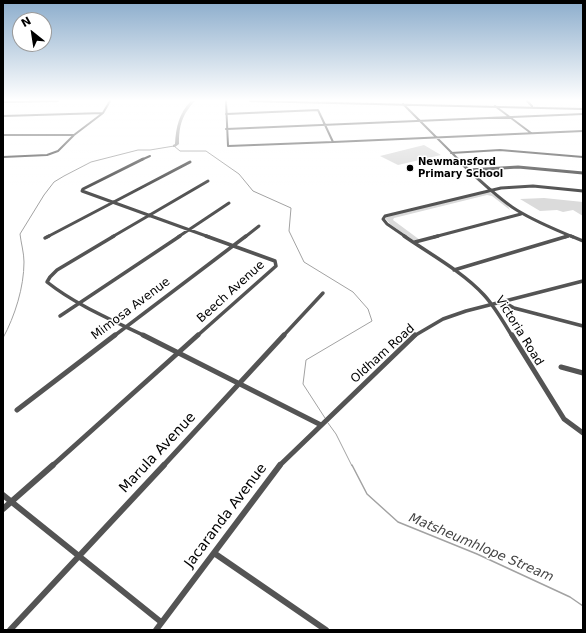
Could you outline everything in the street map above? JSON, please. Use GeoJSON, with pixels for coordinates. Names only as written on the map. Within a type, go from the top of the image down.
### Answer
{"type":"FeatureCollection","features":[{"type":"Feature","properties":{"kind":"street"},"geometry":{"type":"LineString","coordinates":[[3,156],[47,155],[56,152],[80,131]]}},
{"type":"Feature","properties":{"kind":"street"},"geometry":{"type":"LineString","coordinates":[[226,131],[227,145],[229,147],[583,131]]}},
{"type":"Feature","properties":{"kind":"street"},"geometry":{"type":"LineString","coordinates":[[328,131],[333,142]]}},
{"type":"Feature","properties":{"kind":"street"},"geometry":{"type":"LineString","coordinates":[[427,131],[490,190],[521,214],[583,241]]}},
{"type":"Feature","properties":{"kind":"street"},"geometry":{"type":"LineString","coordinates":[[529,131],[532,133]]}},
{"type":"Feature","properties":{"kind":"street"},"geometry":{"type":"LineString","coordinates":[[3,135],[74,135]]}},
{"type":"Feature","properties":{"kind":"street"},"geometry":{"type":"LineString","coordinates":[[451,154],[500,150],[583,157]]}},
{"type":"Feature","properties":{"kind":"street","name":"Beech Avenue"},"geometry":{"type":"LineString","coordinates":[[3,509],[276,266],[275,261],[147,216],[82,190],[150,156]]}},
{"type":"Feature","properties":{"kind":"street"},"geometry":{"type":"LineString","coordinates":[[45,238],[190,162]]}},
{"type":"Feature","properties":{"kind":"street"},"geometry":{"type":"LineString","coordinates":[[469,170],[514,167],[583,173]]}},
{"type":"Feature","properties":{"kind":"street"},"geometry":{"type":"LineString","coordinates":[[208,180],[66,264],[48,279],[48,284],[79,303],[322,424]]}},
{"type":"Feature","properties":{"kind":"street"},"geometry":{"type":"LineString","coordinates":[[490,190],[527,186],[583,191]]}},
{"type":"Feature","properties":{"kind":"street","name":"Victoria Road"},"geometry":{"type":"LineString","coordinates":[[490,190],[387,215],[383,219],[387,224],[454,270],[477,289],[491,304],[558,412],[564,419],[583,433]]}},
{"type":"Feature","properties":{"kind":"street"},"geometry":{"type":"LineString","coordinates":[[60,316],[229,203]]}},
{"type":"Feature","properties":{"kind":"street"},"geometry":{"type":"LineString","coordinates":[[415,242],[521,214]]}},
{"type":"Feature","properties":{"kind":"street","name":"Mimosa Avenue"},"geometry":{"type":"LineString","coordinates":[[17,410],[259,226]]}},
{"type":"Feature","properties":{"kind":"street"},"geometry":{"type":"LineString","coordinates":[[454,270],[569,236]]}},
{"type":"Feature","properties":{"kind":"street"},"geometry":{"type":"LineString","coordinates":[[577,239],[583,237]]}},
{"type":"Feature","properties":{"kind":"street","name":"Oldham Road"},"geometry":{"type":"LineString","coordinates":[[322,424],[416,335],[436,323],[454,314],[583,281]]}},
{"type":"Feature","properties":{"kind":"street","name":"Marula Avenue"},"geometry":{"type":"LineString","coordinates":[[10,630],[77,556],[240,384],[323,293]]}},
{"type":"Feature","properties":{"kind":"street"},"geometry":{"type":"LineString","coordinates":[[502,301],[514,308],[583,326]]}},
{"type":"Feature","properties":{"kind":"street"},"geometry":{"type":"LineString","coordinates":[[561,367],[583,373]]}},
{"type":"Feature","properties":{"kind":"street","name":"Jacaranda Avenue"},"geometry":{"type":"LineString","coordinates":[[156,630],[282,462],[322,424]]}},
{"type":"Feature","properties":{"kind":"street"},"geometry":{"type":"LineString","coordinates":[[3,495],[161,622]]}},
{"type":"Feature","properties":{"kind":"street"},"geometry":{"type":"LineString","coordinates":[[214,553],[326,630]]}},
{"type":"Feature","properties":{"kind":"shaded area"},"geometry":{"type":"Polygon","coordinates":[[[424,145],[441,155],[398,165],[380,156],[424,145]]]}},
{"type":"Feature","properties":{"kind":"shaded area"},"geometry":{"type":"Polygon","coordinates":[[[488,192],[500,199],[510,210],[492,196],[487,195],[394,218],[393,220],[420,240],[416,242],[390,224],[385,218],[387,216],[488,192]]]}},
{"type":"Feature","properties":{"kind":"shaded area"},"geometry":{"type":"Polygon","coordinates":[[[544,198],[583,202],[583,216],[573,210],[563,212],[557,210],[540,211],[520,199],[544,198]]]}},
{"type":"Feature","properties":{"kind":"waterway"},"geometry":{"type":"LineString","coordinates":[[174,146],[177,144],[178,131]]}},
{"type":"Feature","properties":{"kind":"waterway","name":"Matsheumhlope Stream"},"geometry":{"type":"LineString","coordinates":[[3,338],[15,311],[21,291],[24,272],[24,259],[20,234],[44,195],[54,182],[91,162],[138,150],[150,150],[174,146],[180,151],[206,151],[239,174],[253,191],[291,208],[289,231],[304,262],[353,292],[368,309],[372,321],[306,360],[303,384],[325,418]]}},
{"type":"Feature","properties":{"kind":"waterway","name":"Matsheumhlope Stream"},"geometry":{"type":"LineString","coordinates":[[328,423],[336,434],[352,466]]}},
{"type":"Feature","properties":{"kind":"waterway","name":"Matsheumhlope Stream"},"geometry":{"type":"LineString","coordinates":[[352,465],[367,494],[398,522],[477,554],[570,597],[583,606]]}},
{"type":"Feature","properties":{"kind":"place","name":"Newmansford Primary School"},"geometry":{"type":"Point","coordinates":[410,168]}}]}
